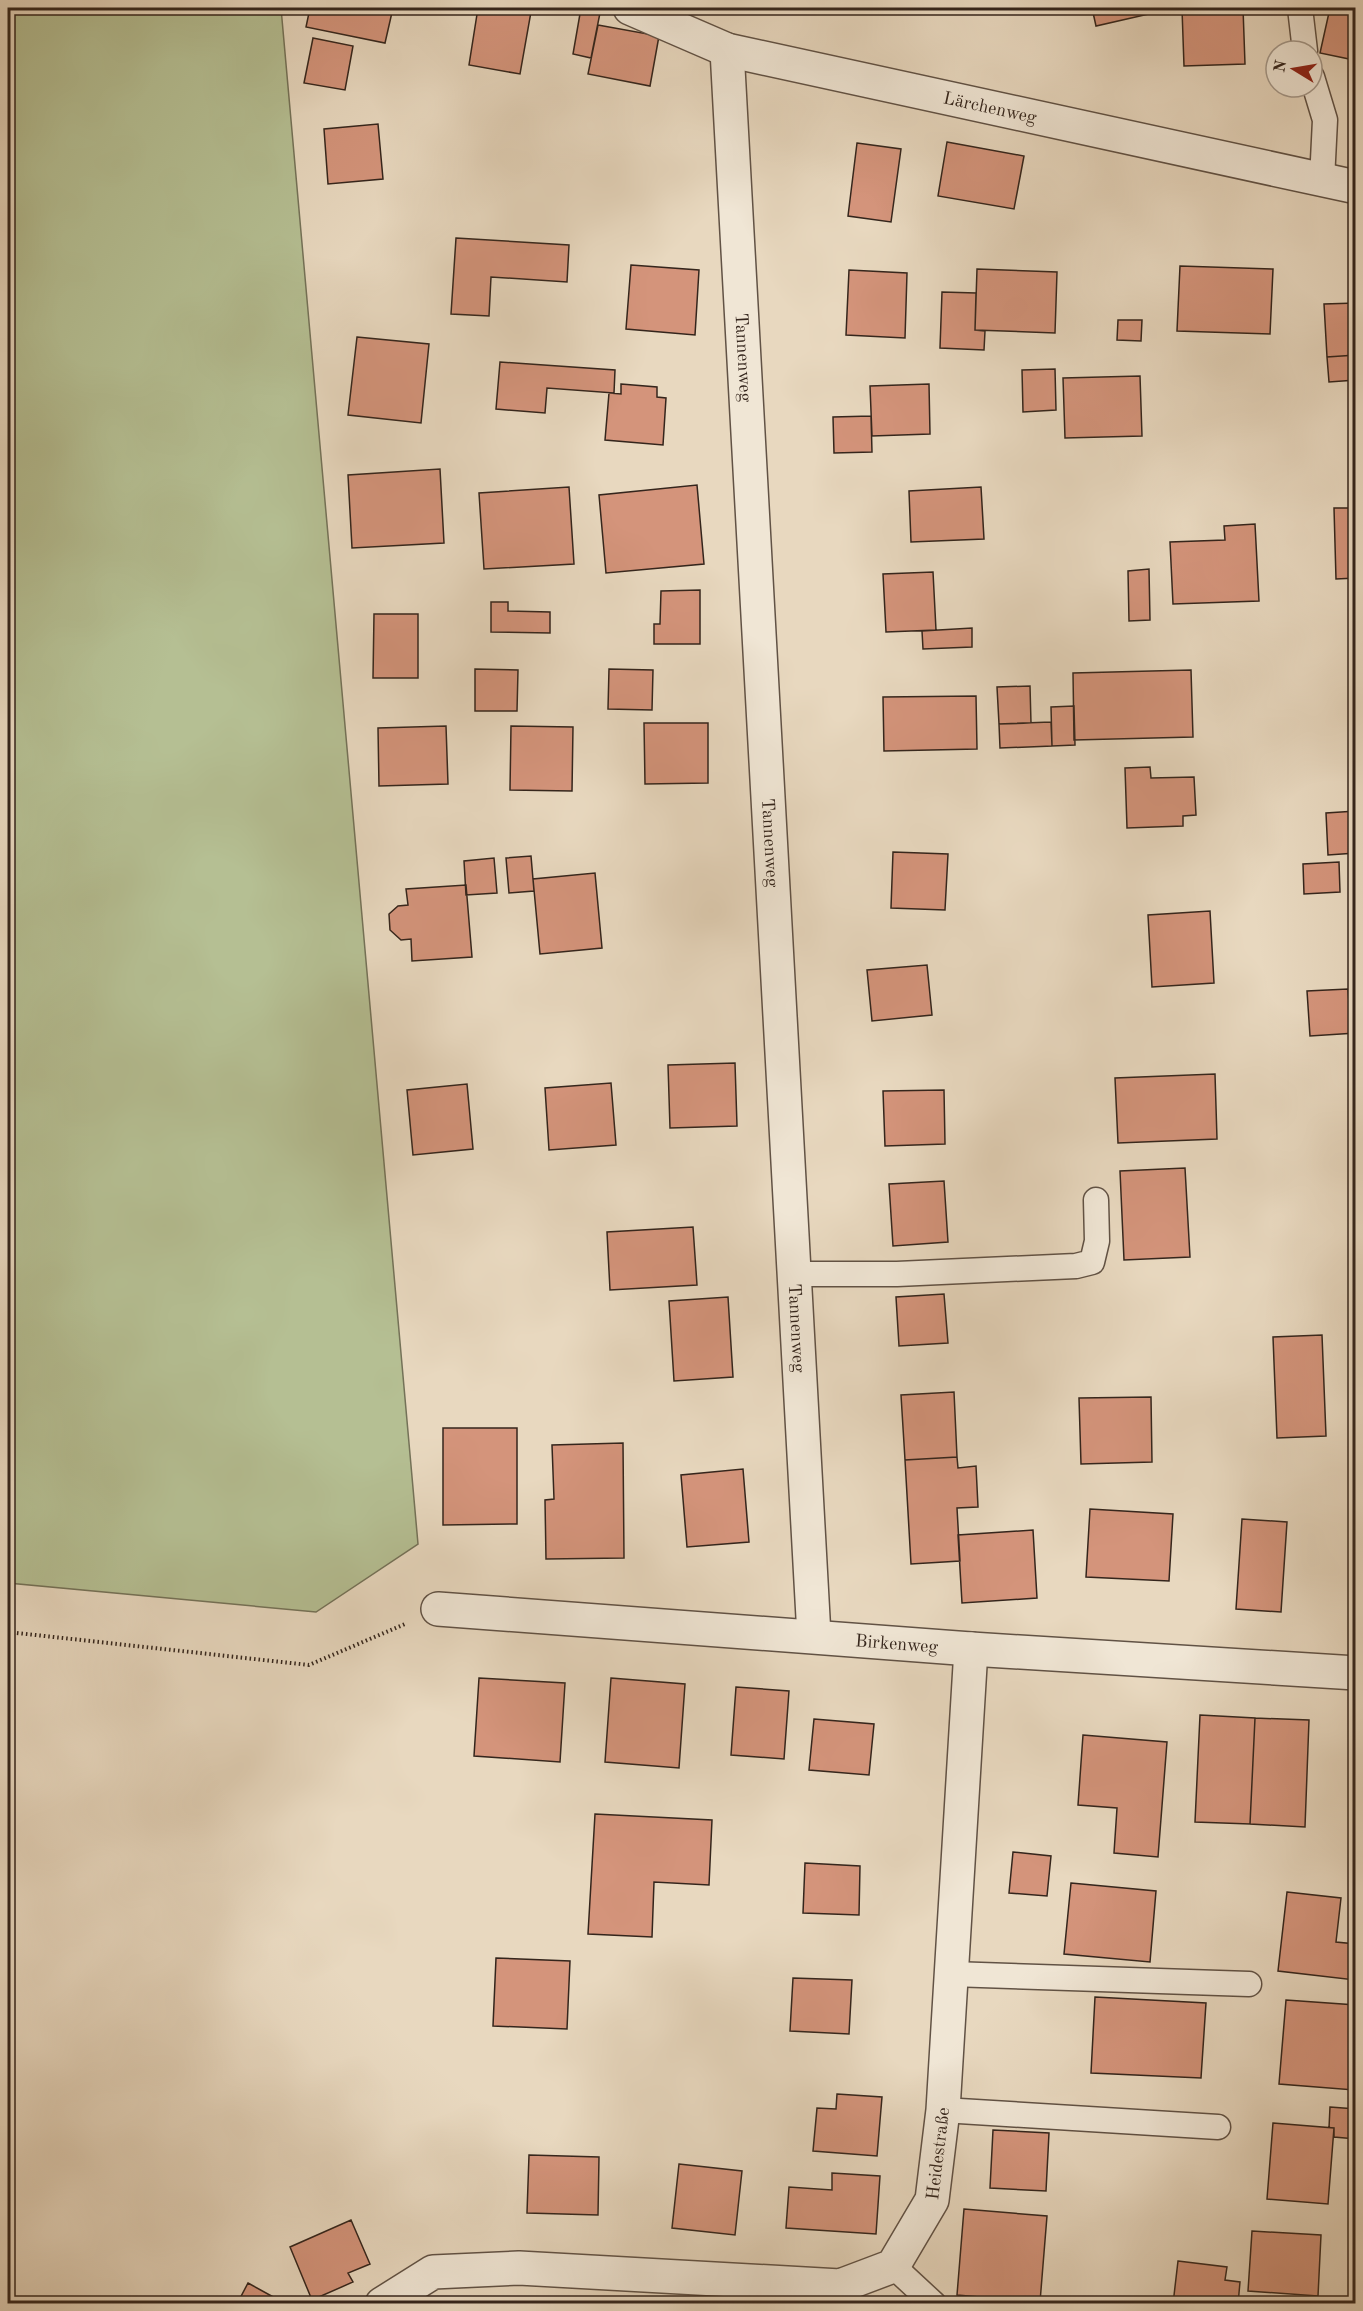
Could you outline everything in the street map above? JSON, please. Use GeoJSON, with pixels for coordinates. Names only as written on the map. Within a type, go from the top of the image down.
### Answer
{"type":"FeatureCollection","features":[{"type":"Feature","properties":{"kind":"street","name":"Lärchenweg"},"geometry":{"type":"LineString","coordinates":[[630,8],[727,50],[1356,187]]}},
{"type":"Feature","properties":{"kind":"street","name":"Tannenweg"},"geometry":{"type":"LineString","coordinates":[[727,50],[814,1636]]}},
{"type":"Feature","properties":{"kind":"street","name":"Birkenweg"},"geometry":{"type":"LineString","coordinates":[[438,1609],[971,1649],[1356,1673]]}},
{"type":"Feature","properties":{"kind":"street","name":"Heidestraße"},"geometry":{"type":"LineString","coordinates":[[893,2266],[932,2200],[943,2110],[971,1649]]}},
{"type":"Feature","properties":{"kind":"street"},"geometry":{"type":"LineString","coordinates":[[382,2304],[433,2272],[519,2268],[840,2286],[893,2266]]}},
{"type":"Feature","properties":{"kind":"lane"},"geometry":{"type":"LineString","coordinates":[[1300,8],[1304,39]]}},
{"type":"Feature","properties":{"kind":"lane"},"geometry":{"type":"LineString","coordinates":[[1318,99],[1324,120],[1322,180]]}},
{"type":"Feature","properties":{"kind":"lane"},"geometry":{"type":"LineString","coordinates":[[794,1274],[897,1274],[1076,1266],[1092,1262],[1097,1241],[1096,1200]]}},
{"type":"Feature","properties":{"kind":"lane"},"geometry":{"type":"LineString","coordinates":[[951,1974],[1249,1984]]}},
{"type":"Feature","properties":{"kind":"lane"},"geometry":{"type":"LineString","coordinates":[[943,2110],[1218,2127]]}},
{"type":"Feature","properties":{"kind":"lane"},"geometry":{"type":"LineString","coordinates":[[893,2266],[934,2304]]}},
{"type":"Feature","properties":{"kind":"path"},"geometry":{"type":"LineString","coordinates":[[8,1632],[309,1665],[438,1609]]}},
{"type":"Feature","properties":{"kind":"green space"},"geometry":{"type":"Polygon","coordinates":[[[8,8],[281,8],[418,1544],[316,1612],[8,1583],[8,8]]]}},
{"type":"Feature","properties":{"kind":"building"},"geometry":{"type":"Polygon","coordinates":[[[310,8],[393,8],[385,43],[306,27],[310,8]]]}},
{"type":"Feature","properties":{"kind":"building"},"geometry":{"type":"Polygon","coordinates":[[[478,8],[504,8],[531,12],[520,74],[469,65],[478,8]]]}},
{"type":"Feature","properties":{"kind":"building"},"geometry":{"type":"Polygon","coordinates":[[[581,8],[601,8],[591,58],[573,54],[581,8]]]}},
{"type":"Feature","properties":{"kind":"building"},"geometry":{"type":"Polygon","coordinates":[[[1092,8],[1161,8],[1162,11],[1096,26],[1092,8]]]}},
{"type":"Feature","properties":{"kind":"building"},"geometry":{"type":"Polygon","coordinates":[[[1243,8],[1245,64],[1184,66],[1182,9],[1243,8]]]}},
{"type":"Feature","properties":{"kind":"building"},"geometry":{"type":"Polygon","coordinates":[[[1330,8],[1356,8],[1354,60],[1324,54],[1323,39],[1330,8]]]}},
{"type":"Feature","properties":{"kind":"building"},"geometry":{"type":"Polygon","coordinates":[[[598,25],[659,36],[650,86],[588,74],[598,25]]]}},
{"type":"Feature","properties":{"kind":"building"},"geometry":{"type":"Polygon","coordinates":[[[313,38],[353,46],[345,90],[304,83],[313,38]]]}},
{"type":"Feature","properties":{"kind":"building"},"geometry":{"type":"Polygon","coordinates":[[[378,124],[383,179],[328,184],[324,129],[378,124]]]}},
{"type":"Feature","properties":{"kind":"building"},"geometry":{"type":"Polygon","coordinates":[[[947,142],[1024,156],[1014,209],[938,196],[947,142]]]}},
{"type":"Feature","properties":{"kind":"building"},"geometry":{"type":"Polygon","coordinates":[[[857,143],[901,149],[891,222],[848,216],[857,143]]]}},
{"type":"Feature","properties":{"kind":"building"},"geometry":{"type":"Polygon","coordinates":[[[456,238],[569,245],[567,282],[491,277],[489,316],[451,314],[456,238]]]}},
{"type":"Feature","properties":{"kind":"building"},"geometry":{"type":"Polygon","coordinates":[[[631,265],[699,270],[695,335],[626,329],[631,265]]]}},
{"type":"Feature","properties":{"kind":"building"},"geometry":{"type":"Polygon","coordinates":[[[1180,266],[1273,269],[1270,334],[1177,331],[1180,266]]]}},
{"type":"Feature","properties":{"kind":"building"},"geometry":{"type":"Polygon","coordinates":[[[977,269],[1057,272],[1055,333],[975,330],[977,269]]]}},
{"type":"Feature","properties":{"kind":"building"},"geometry":{"type":"Polygon","coordinates":[[[849,270],[907,273],[905,338],[846,335],[849,270]]]}},
{"type":"Feature","properties":{"kind":"building"},"geometry":{"type":"Polygon","coordinates":[[[942,292],[976,293],[975,330],[985,331],[984,350],[940,348],[942,292]]]}},
{"type":"Feature","properties":{"kind":"building"},"geometry":{"type":"Polygon","coordinates":[[[1356,303],[1356,355],[1327,357],[1324,304],[1356,303]]]}},
{"type":"Feature","properties":{"kind":"building"},"geometry":{"type":"Polygon","coordinates":[[[1118,320],[1142,320],[1141,341],[1117,340],[1118,320]]]}},
{"type":"Feature","properties":{"kind":"building"},"geometry":{"type":"Polygon","coordinates":[[[357,337],[429,344],[421,423],[348,415],[357,337]]]}},
{"type":"Feature","properties":{"kind":"building"},"geometry":{"type":"Polygon","coordinates":[[[1356,355],[1356,380],[1329,382],[1327,357],[1356,355]]]}},
{"type":"Feature","properties":{"kind":"building"},"geometry":{"type":"Polygon","coordinates":[[[500,362],[615,370],[614,393],[547,388],[545,413],[496,409],[500,362]]]}},
{"type":"Feature","properties":{"kind":"building"},"geometry":{"type":"Polygon","coordinates":[[[1055,369],[1056,410],[1023,412],[1022,370],[1055,369]]]}},
{"type":"Feature","properties":{"kind":"building"},"geometry":{"type":"Polygon","coordinates":[[[1140,376],[1142,436],[1065,438],[1063,378],[1140,376]]]}},
{"type":"Feature","properties":{"kind":"building"},"geometry":{"type":"Polygon","coordinates":[[[621,384],[657,387],[657,397],[666,398],[663,445],[605,440],[609,393],[621,394],[621,384]]]}},
{"type":"Feature","properties":{"kind":"building"},"geometry":{"type":"Polygon","coordinates":[[[929,384],[930,434],[872,436],[870,386],[929,384]]]}},
{"type":"Feature","properties":{"kind":"building"},"geometry":{"type":"Polygon","coordinates":[[[871,416],[872,452],[834,453],[833,417],[871,416]]]}},
{"type":"Feature","properties":{"kind":"building"},"geometry":{"type":"Polygon","coordinates":[[[440,469],[444,543],[352,548],[348,475],[440,469]]]}},
{"type":"Feature","properties":{"kind":"building"},"geometry":{"type":"Polygon","coordinates":[[[697,485],[704,564],[606,573],[599,495],[697,485]]]}},
{"type":"Feature","properties":{"kind":"building"},"geometry":{"type":"Polygon","coordinates":[[[569,487],[574,564],[484,569],[479,493],[569,487]]]}},
{"type":"Feature","properties":{"kind":"building"},"geometry":{"type":"Polygon","coordinates":[[[981,487],[984,539],[911,542],[909,491],[981,487]]]}},
{"type":"Feature","properties":{"kind":"building"},"geometry":{"type":"Polygon","coordinates":[[[1334,508],[1356,508],[1356,578],[1336,579],[1334,508]]]}},
{"type":"Feature","properties":{"kind":"building"},"geometry":{"type":"Polygon","coordinates":[[[1255,524],[1259,601],[1173,604],[1170,542],[1225,540],[1224,526],[1255,524]]]}},
{"type":"Feature","properties":{"kind":"building"},"geometry":{"type":"Polygon","coordinates":[[[1149,569],[1150,620],[1129,621],[1128,571],[1149,569]]]}},
{"type":"Feature","properties":{"kind":"building"},"geometry":{"type":"Polygon","coordinates":[[[933,572],[936,630],[886,632],[883,574],[933,572]]]}},
{"type":"Feature","properties":{"kind":"building"},"geometry":{"type":"Polygon","coordinates":[[[700,590],[700,644],[654,644],[654,624],[660,624],[661,591],[700,590]]]}},
{"type":"Feature","properties":{"kind":"building"},"geometry":{"type":"Polygon","coordinates":[[[491,602],[508,602],[508,611],[550,612],[550,633],[491,632],[491,602]]]}},
{"type":"Feature","properties":{"kind":"building"},"geometry":{"type":"Polygon","coordinates":[[[374,614],[418,614],[418,678],[373,678],[374,614]]]}},
{"type":"Feature","properties":{"kind":"building"},"geometry":{"type":"Polygon","coordinates":[[[972,628],[972,647],[923,649],[922,631],[972,628]]]}},
{"type":"Feature","properties":{"kind":"building"},"geometry":{"type":"Polygon","coordinates":[[[475,669],[518,670],[517,711],[475,711],[475,669]]]}},
{"type":"Feature","properties":{"kind":"building"},"geometry":{"type":"Polygon","coordinates":[[[609,669],[653,670],[652,710],[608,709],[609,669]]]}},
{"type":"Feature","properties":{"kind":"building"},"geometry":{"type":"Polygon","coordinates":[[[1191,670],[1193,737],[1074,740],[1073,673],[1191,670]]]}},
{"type":"Feature","properties":{"kind":"building"},"geometry":{"type":"Polygon","coordinates":[[[1030,686],[1031,723],[999,724],[997,687],[1030,686]]]}},
{"type":"Feature","properties":{"kind":"building"},"geometry":{"type":"Polygon","coordinates":[[[976,696],[977,749],[884,751],[883,697],[976,696]]]}},
{"type":"Feature","properties":{"kind":"building"},"geometry":{"type":"Polygon","coordinates":[[[1074,706],[1075,745],[1052,746],[1051,707],[1074,706]]]}},
{"type":"Feature","properties":{"kind":"building"},"geometry":{"type":"Polygon","coordinates":[[[1051,722],[1052,746],[1000,748],[999,724],[1051,722]]]}},
{"type":"Feature","properties":{"kind":"building"},"geometry":{"type":"Polygon","coordinates":[[[644,723],[708,723],[708,783],[645,784],[644,723]]]}},
{"type":"Feature","properties":{"kind":"building"},"geometry":{"type":"Polygon","coordinates":[[[446,726],[448,784],[379,786],[378,728],[446,726]]]}},
{"type":"Feature","properties":{"kind":"building"},"geometry":{"type":"Polygon","coordinates":[[[511,726],[573,727],[572,791],[510,790],[511,726]]]}},
{"type":"Feature","properties":{"kind":"building"},"geometry":{"type":"Polygon","coordinates":[[[1150,767],[1151,778],[1194,777],[1196,815],[1183,816],[1183,826],[1127,828],[1125,768],[1150,767]]]}},
{"type":"Feature","properties":{"kind":"building"},"geometry":{"type":"Polygon","coordinates":[[[1356,811],[1356,853],[1328,855],[1326,813],[1356,811]]]}},
{"type":"Feature","properties":{"kind":"building"},"geometry":{"type":"Polygon","coordinates":[[[893,852],[948,854],[945,910],[891,908],[893,852]]]}},
{"type":"Feature","properties":{"kind":"building"},"geometry":{"type":"Polygon","coordinates":[[[531,856],[534,891],[509,893],[506,858],[531,856]]]}},
{"type":"Feature","properties":{"kind":"building"},"geometry":{"type":"Polygon","coordinates":[[[494,858],[497,893],[466,895],[464,861],[494,858]]]}},
{"type":"Feature","properties":{"kind":"building"},"geometry":{"type":"Polygon","coordinates":[[[1339,862],[1340,892],[1304,894],[1303,864],[1339,862]]]}},
{"type":"Feature","properties":{"kind":"building"},"geometry":{"type":"Polygon","coordinates":[[[595,873],[602,948],[540,954],[533,879],[595,873]]]}},
{"type":"Feature","properties":{"kind":"building"},"geometry":{"type":"Polygon","coordinates":[[[466,885],[472,957],[412,961],[411,939],[401,940],[390,930],[389,914],[398,906],[408,905],[406,889],[466,885]]]}},
{"type":"Feature","properties":{"kind":"building"},"geometry":{"type":"Polygon","coordinates":[[[1210,911],[1214,983],[1152,987],[1148,915],[1210,911]]]}},
{"type":"Feature","properties":{"kind":"building"},"geometry":{"type":"Polygon","coordinates":[[[927,965],[932,1015],[872,1021],[867,970],[927,965]]]}},
{"type":"Feature","properties":{"kind":"building"},"geometry":{"type":"Polygon","coordinates":[[[1348,989],[1349,1003],[1356,1002],[1356,1033],[1310,1036],[1307,991],[1348,989]]]}},
{"type":"Feature","properties":{"kind":"building"},"geometry":{"type":"Polygon","coordinates":[[[735,1063],[737,1126],[670,1128],[668,1065],[735,1063]]]}},
{"type":"Feature","properties":{"kind":"building"},"geometry":{"type":"Polygon","coordinates":[[[1215,1074],[1217,1139],[1118,1143],[1115,1078],[1215,1074]]]}},
{"type":"Feature","properties":{"kind":"building"},"geometry":{"type":"Polygon","coordinates":[[[611,1083],[616,1145],[549,1150],[545,1088],[611,1083]]]}},
{"type":"Feature","properties":{"kind":"building"},"geometry":{"type":"Polygon","coordinates":[[[467,1084],[473,1149],[413,1155],[407,1090],[467,1084]]]}},
{"type":"Feature","properties":{"kind":"building"},"geometry":{"type":"Polygon","coordinates":[[[944,1090],[945,1144],[885,1146],[883,1091],[944,1090]]]}},
{"type":"Feature","properties":{"kind":"building"},"geometry":{"type":"Polygon","coordinates":[[[1185,1168],[1190,1257],[1124,1260],[1120,1171],[1185,1168]]]}},
{"type":"Feature","properties":{"kind":"building"},"geometry":{"type":"Polygon","coordinates":[[[944,1181],[948,1242],[893,1246],[889,1184],[944,1181]]]}},
{"type":"Feature","properties":{"kind":"building"},"geometry":{"type":"Polygon","coordinates":[[[693,1227],[697,1285],[610,1290],[607,1232],[693,1227]]]}},
{"type":"Feature","properties":{"kind":"building"},"geometry":{"type":"Polygon","coordinates":[[[944,1294],[948,1343],[899,1346],[896,1297],[944,1294]]]}},
{"type":"Feature","properties":{"kind":"building"},"geometry":{"type":"Polygon","coordinates":[[[728,1297],[733,1377],[674,1381],[669,1301],[728,1297]]]}},
{"type":"Feature","properties":{"kind":"building"},"geometry":{"type":"Polygon","coordinates":[[[1322,1335],[1326,1436],[1277,1438],[1273,1337],[1322,1335]]]}},
{"type":"Feature","properties":{"kind":"building"},"geometry":{"type":"Polygon","coordinates":[[[954,1392],[957,1457],[905,1460],[901,1395],[954,1392]]]}},
{"type":"Feature","properties":{"kind":"building"},"geometry":{"type":"Polygon","coordinates":[[[1151,1397],[1152,1462],[1081,1464],[1079,1398],[1151,1397]]]}},
{"type":"Feature","properties":{"kind":"building"},"geometry":{"type":"Polygon","coordinates":[[[443,1428],[517,1428],[517,1524],[443,1525],[443,1428]]]}},
{"type":"Feature","properties":{"kind":"building"},"geometry":{"type":"Polygon","coordinates":[[[623,1443],[624,1558],[546,1559],[545,1500],[554,1499],[552,1445],[623,1443]]]}},
{"type":"Feature","properties":{"kind":"building"},"geometry":{"type":"Polygon","coordinates":[[[957,1457],[958,1468],[976,1466],[978,1507],[957,1508],[960,1561],[911,1564],[905,1460],[957,1457]]]}},
{"type":"Feature","properties":{"kind":"building"},"geometry":{"type":"Polygon","coordinates":[[[743,1469],[749,1542],[687,1547],[681,1475],[743,1469]]]}},
{"type":"Feature","properties":{"kind":"building"},"geometry":{"type":"Polygon","coordinates":[[[1090,1509],[1173,1514],[1169,1581],[1086,1577],[1090,1509]]]}},
{"type":"Feature","properties":{"kind":"building"},"geometry":{"type":"Polygon","coordinates":[[[1242,1519],[1287,1522],[1281,1612],[1236,1609],[1242,1519]]]}},
{"type":"Feature","properties":{"kind":"building"},"geometry":{"type":"Polygon","coordinates":[[[1033,1530],[1037,1598],[962,1603],[958,1535],[1033,1530]]]}},
{"type":"Feature","properties":{"kind":"building"},"geometry":{"type":"Polygon","coordinates":[[[479,1678],[565,1683],[560,1762],[474,1756],[479,1678]]]}},
{"type":"Feature","properties":{"kind":"building"},"geometry":{"type":"Polygon","coordinates":[[[611,1678],[685,1684],[679,1768],[605,1762],[611,1678]]]}},
{"type":"Feature","properties":{"kind":"building"},"geometry":{"type":"Polygon","coordinates":[[[736,1687],[789,1691],[784,1759],[731,1755],[736,1687]]]}},
{"type":"Feature","properties":{"kind":"building"},"geometry":{"type":"Polygon","coordinates":[[[1200,1715],[1255,1718],[1250,1824],[1195,1822],[1200,1715]]]}},
{"type":"Feature","properties":{"kind":"building"},"geometry":{"type":"Polygon","coordinates":[[[1255,1718],[1309,1720],[1305,1827],[1250,1824],[1255,1718]]]}},
{"type":"Feature","properties":{"kind":"building"},"geometry":{"type":"Polygon","coordinates":[[[814,1719],[874,1724],[869,1775],[809,1770],[814,1719]]]}},
{"type":"Feature","properties":{"kind":"building"},"geometry":{"type":"Polygon","coordinates":[[[1083,1735],[1167,1742],[1158,1857],[1114,1853],[1117,1808],[1078,1805],[1083,1735]]]}},
{"type":"Feature","properties":{"kind":"building"},"geometry":{"type":"Polygon","coordinates":[[[595,1814],[712,1820],[709,1885],[654,1882],[652,1937],[588,1934],[595,1814]]]}},
{"type":"Feature","properties":{"kind":"building"},"geometry":{"type":"Polygon","coordinates":[[[1013,1852],[1051,1856],[1047,1896],[1009,1893],[1013,1852]]]}},
{"type":"Feature","properties":{"kind":"building"},"geometry":{"type":"Polygon","coordinates":[[[805,1863],[860,1866],[859,1915],[803,1913],[805,1863]]]}},
{"type":"Feature","properties":{"kind":"building"},"geometry":{"type":"Polygon","coordinates":[[[1071,1883],[1156,1891],[1150,1962],[1064,1954],[1071,1883]]]}},
{"type":"Feature","properties":{"kind":"building"},"geometry":{"type":"Polygon","coordinates":[[[1287,1892],[1341,1898],[1336,1942],[1356,1944],[1355,1980],[1278,1971],[1287,1892]]]}},
{"type":"Feature","properties":{"kind":"building"},"geometry":{"type":"Polygon","coordinates":[[[496,1958],[570,1961],[567,2029],[493,2026],[496,1958]]]}},
{"type":"Feature","properties":{"kind":"building"},"geometry":{"type":"Polygon","coordinates":[[[793,1978],[852,1980],[849,2034],[790,2031],[793,1978]]]}},
{"type":"Feature","properties":{"kind":"building"},"geometry":{"type":"Polygon","coordinates":[[[1095,1997],[1206,2003],[1201,2078],[1091,2073],[1095,1997]]]}},
{"type":"Feature","properties":{"kind":"building"},"geometry":{"type":"Polygon","coordinates":[[[1286,2000],[1356,2005],[1354,2090],[1279,2084],[1286,2000]]]}},
{"type":"Feature","properties":{"kind":"building"},"geometry":{"type":"Polygon","coordinates":[[[837,2094],[882,2097],[877,2156],[813,2151],[817,2108],[836,2109],[837,2094]]]}},
{"type":"Feature","properties":{"kind":"building"},"geometry":{"type":"Polygon","coordinates":[[[1330,2107],[1356,2109],[1356,2139],[1334,2137],[1334,2128],[1329,2128],[1330,2107]]]}},
{"type":"Feature","properties":{"kind":"building"},"geometry":{"type":"Polygon","coordinates":[[[1273,2123],[1334,2128],[1328,2204],[1267,2199],[1273,2123]]]}},
{"type":"Feature","properties":{"kind":"building"},"geometry":{"type":"Polygon","coordinates":[[[993,2130],[1049,2133],[1046,2191],[990,2188],[993,2130]]]}},
{"type":"Feature","properties":{"kind":"building"},"geometry":{"type":"Polygon","coordinates":[[[529,2155],[599,2157],[598,2215],[527,2213],[529,2155]]]}},
{"type":"Feature","properties":{"kind":"building"},"geometry":{"type":"Polygon","coordinates":[[[679,2164],[742,2171],[735,2235],[672,2228],[679,2164]]]}},
{"type":"Feature","properties":{"kind":"building"},"geometry":{"type":"Polygon","coordinates":[[[832,2173],[880,2176],[876,2234],[786,2228],[789,2187],[832,2190],[832,2173]]]}},
{"type":"Feature","properties":{"kind":"building"},"geometry":{"type":"Polygon","coordinates":[[[964,2209],[1047,2216],[1040,2302],[957,2295],[964,2209]]]}},
{"type":"Feature","properties":{"kind":"building"},"geometry":{"type":"Polygon","coordinates":[[[351,2220],[370,2264],[348,2273],[353,2282],[312,2300],[290,2247],[351,2220]]]}},
{"type":"Feature","properties":{"kind":"building"},"geometry":{"type":"Polygon","coordinates":[[[1252,2231],[1321,2235],[1318,2296],[1248,2291],[1252,2231]]]}},
{"type":"Feature","properties":{"kind":"building"},"geometry":{"type":"Polygon","coordinates":[[[1178,2261],[1227,2267],[1225,2280],[1240,2282],[1238,2304],[1173,2304],[1178,2261]]]}},
{"type":"Feature","properties":{"kind":"building"},"geometry":{"type":"Polygon","coordinates":[[[248,2283],[286,2304],[237,2304],[248,2283]]]}}]}
